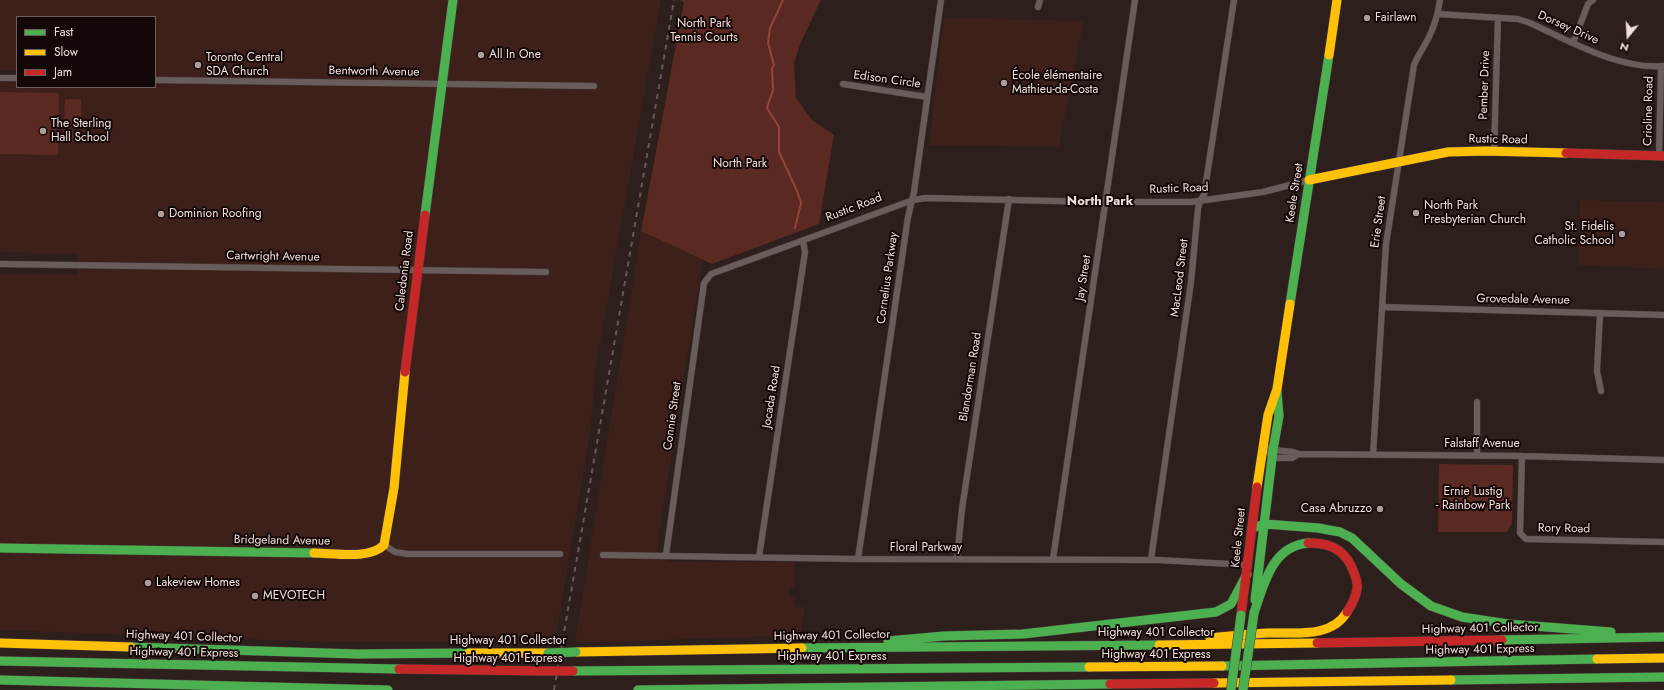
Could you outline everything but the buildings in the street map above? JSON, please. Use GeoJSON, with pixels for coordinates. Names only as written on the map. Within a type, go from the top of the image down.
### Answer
{"type":"FeatureCollection","features":[{"type":"Feature","properties":{"kind":"main road","name":"Caledonia Road"},"geometry":{"type":"LineString","coordinates":[[384,545],[394,488],[402,394],[453,0]]}},
{"type":"Feature","properties":{"kind":"main road","name":"Keele Street"},"geometry":{"type":"LineString","coordinates":[[1231,690],[1268,415],[1277,389],[1337,0]]}},
{"type":"Feature","properties":{"kind":"main road","name":"Rustic Road"},"geometry":{"type":"LineString","coordinates":[[1309,180],[1400,163],[1448,152],[1662,156]]}},
{"type":"Feature","properties":{"kind":"main road","name":"Keele Street"},"geometry":{"type":"LineString","coordinates":[[1243,690],[1265,524],[1272,454],[1279,416],[1277,389]]}},
{"type":"Feature","properties":{"kind":"main road"},"geometry":{"type":"LineString","coordinates":[[1252,528],[1265,524],[1318,528],[1340,532],[1352,538],[1401,584],[1431,606],[1462,617],[1508,624],[1616,632],[1639,637]]}},
{"type":"Feature","properties":{"kind":"main road"},"geometry":{"type":"LineString","coordinates":[[1129,645],[1267,633],[1310,632],[1324,629],[1340,622],[1351,606],[1357,588],[1353,568],[1342,552],[1328,546],[1311,542],[1296,544],[1281,554],[1275,562],[1269,572],[1254,613]]}},
{"type":"Feature","properties":{"kind":"main road","name":"Bridgeland Avenue"},"geometry":{"type":"LineString","coordinates":[[0,548],[367,554],[379,550],[384,545]]}},
{"type":"Feature","properties":{"kind":"main road"},"geometry":{"type":"LineString","coordinates":[[814,648],[944,636],[1023,634],[1216,612],[1231,604],[1248,569]]}},
{"type":"Feature","properties":{"kind":"main road","name":"Highway 401 Collector"},"geometry":{"type":"LineString","coordinates":[[0,643],[357,654],[1274,644],[1664,637]]}},
{"type":"Feature","properties":{"kind":"main road","name":"Highway 401 Express"},"geometry":{"type":"LineString","coordinates":[[0,661],[338,669],[573,671],[1270,666],[1664,658]]}},
{"type":"Feature","properties":{"kind":"main road"},"geometry":{"type":"LineString","coordinates":[[638,690],[1664,677]]}},
{"type":"Feature","properties":{"kind":"main road"},"geometry":{"type":"LineString","coordinates":[[0,680],[388,690]]}},
{"type":"Feature","properties":{"kind":"street","name":"Cornelius Parkway"},"geometry":{"type":"LineString","coordinates":[[858,559],[908,217],[913,200],[941,0]]}},
{"type":"Feature","properties":{"kind":"street","name":"Jay Street"},"geometry":{"type":"LineString","coordinates":[[1053,559],[1135,0]]}},
{"type":"Feature","properties":{"kind":"street","name":"MacLeod Street"},"geometry":{"type":"LineString","coordinates":[[1151,559],[1187,312],[1198,209],[1200,201],[1204,195],[1234,0]]}},
{"type":"Feature","properties":{"kind":"street","name":"Erie Street"},"geometry":{"type":"LineString","coordinates":[[1373,455],[1386,244],[1400,163],[1414,65],[1416,58],[1431,33],[1438,14],[1440,0]]}},
{"type":"Feature","properties":{"kind":"street"},"geometry":{"type":"LineString","coordinates":[[1573,43],[1588,4],[1593,0]]}},
{"type":"Feature","properties":{"kind":"street","name":"Dorsey Drive"},"geometry":{"type":"LineString","coordinates":[[1438,14],[1518,19],[1615,60],[1663,67]]}},
{"type":"Feature","properties":{"kind":"street","name":"Pember Drive"},"geometry":{"type":"LineString","coordinates":[[1494,152],[1498,18]]}},
{"type":"Feature","properties":{"kind":"street","name":"Crioline Road"},"geometry":{"type":"LineString","coordinates":[[1662,156],[1663,67]]}},
{"type":"Feature","properties":{"kind":"street"},"geometry":{"type":"LineString","coordinates":[[0,78],[16,78]]}},
{"type":"Feature","properties":{"kind":"street","name":"Bentworth Avenue"},"geometry":{"type":"LineString","coordinates":[[156,80],[594,86]]}},
{"type":"Feature","properties":{"kind":"street","name":"Edison Circle"},"geometry":{"type":"LineString","coordinates":[[843,84],[927,97]]}},
{"type":"Feature","properties":{"kind":"street","name":"Rustic Road"},"geometry":{"type":"LineString","coordinates":[[705,280],[711,274],[720,269],[804,241],[913,200],[1008,199],[1106,202],[1200,201],[1263,192],[1309,180]]}},
{"type":"Feature","properties":{"kind":"street","name":"Blandorman Road"},"geometry":{"type":"LineString","coordinates":[[957,559],[962,509],[1008,199]]}},
{"type":"Feature","properties":{"kind":"street","name":"Jocada Road"},"geometry":{"type":"LineString","coordinates":[[759,557],[805,252],[804,241]]}},
{"type":"Feature","properties":{"kind":"street","name":"Cartwright Avenue"},"geometry":{"type":"LineString","coordinates":[[0,264],[546,272]]}},
{"type":"Feature","properties":{"kind":"street","name":"Connie Street"},"geometry":{"type":"LineString","coordinates":[[666,555],[686,400],[705,280]]}},
{"type":"Feature","properties":{"kind":"street","name":"Grovedale Avenue"},"geometry":{"type":"LineString","coordinates":[[1382,307],[1664,315]]}},
{"type":"Feature","properties":{"kind":"street"},"geometry":{"type":"LineString","coordinates":[[1600,313],[1597,371],[1601,391]]}},
{"type":"Feature","properties":{"kind":"street"},"geometry":{"type":"LineString","coordinates":[[1477,402],[1477,455]]}},
{"type":"Feature","properties":{"kind":"street"},"geometry":{"type":"LineString","coordinates":[[1264,442],[1272,454]]}},
{"type":"Feature","properties":{"kind":"street","name":"Falstaff Avenue"},"geometry":{"type":"LineString","coordinates":[[1272,454],[1292,458],[1299,454],[1477,455],[1664,460]]}},
{"type":"Feature","properties":{"kind":"street","name":"Rory Road"},"geometry":{"type":"LineString","coordinates":[[1522,456],[1520,533],[1526,539],[1664,542]]}},
{"type":"Feature","properties":{"kind":"street"},"geometry":{"type":"LineString","coordinates":[[384,545],[395,552],[408,554],[560,554]]}},
{"type":"Feature","properties":{"kind":"street","name":"Floral Parkway"},"geometry":{"type":"LineString","coordinates":[[603,555],[858,559],[1151,559],[1190,560],[1248,569]]}},
{"type":"Feature","properties":{"kind":"shaded area"},"geometry":{"type":"Polygon","coordinates":[[[0,0],[661,0],[595,373],[591,427],[555,642],[319,642],[0,630],[0,275],[78,275],[78,254],[0,252],[0,82],[16,83],[16,88],[156,88],[156,16],[16,16],[16,70],[0,70],[0,0]]]}},
{"type":"Feature","properties":{"kind":"shaded area","name":"École élémentaire Mathieu-da-Costa"},"geometry":{"type":"Polygon","coordinates":[[[944,18],[1084,21],[1059,147],[929,145],[944,18]]]}},
{"type":"Feature","properties":{"kind":"shaded area","name":"St. Fidelis Catholic School"},"geometry":{"type":"Polygon","coordinates":[[[1580,200],[1664,202],[1664,269],[1578,265],[1580,200]]]}},
{"type":"Feature","properties":{"kind":"shaded area"},"geometry":{"type":"Polygon","coordinates":[[[641,231],[703,260],[657,548],[659,558],[673,562],[794,562],[794,587],[789,587],[789,595],[795,598],[795,607],[805,607],[801,635],[583,643],[575,641],[641,231]]]}},
{"type":"Feature","properties":{"kind":"green space","name":"North Park"},"geometry":{"type":"Polygon","coordinates":[[[680,0],[821,0],[801,42],[794,63],[796,98],[812,120],[834,135],[819,224],[712,264],[641,231],[684,2],[680,0]]]}},
{"type":"Feature","properties":{"kind":"green space"},"geometry":{"type":"Polygon","coordinates":[[[0,92],[59,93],[58,155],[0,154],[0,92]]]}},
{"type":"Feature","properties":{"kind":"green space"},"geometry":{"type":"Polygon","coordinates":[[[65,99],[81,99],[81,124],[64,124],[65,99]]]}},
{"type":"Feature","properties":{"kind":"green space"},"geometry":{"type":"Polygon","coordinates":[[[64,131],[81,132],[81,142],[64,142],[64,131]]]}},
{"type":"Feature","properties":{"kind":"green space","name":"Ernie Lustig - Rainbow Park"},"geometry":{"type":"Polygon","coordinates":[[[1439,464],[1513,465],[1512,523],[1507,532],[1438,532],[1439,464]]]}},
{"type":"Feature","properties":{"kind":"waterway"},"geometry":{"type":"LineString","coordinates":[[783,0],[770,28],[768,43],[774,65],[772,69],[773,90],[767,108],[779,127],[779,152],[801,203],[795,228]]}},
{"type":"Feature","properties":{"kind":"railway"},"geometry":{"type":"LineString","coordinates":[[554,690],[674,0]]}},
{"type":"Feature","properties":{"kind":"traffic: fast"},"geometry":{"type":"LineString","coordinates":[[425,215],[453,0]]}},
{"type":"Feature","properties":{"kind":"traffic: fast"},"geometry":{"type":"LineString","coordinates":[[1290,304],[1329,55]]}},
{"type":"Feature","properties":{"kind":"traffic: fast"},"geometry":{"type":"LineString","coordinates":[[1255,600],[1273,450],[1279,416],[1277,392]]}},
{"type":"Feature","properties":{"kind":"traffic: fast"},"geometry":{"type":"LineString","coordinates":[[1252,528],[1265,524],[1318,528],[1340,532],[1352,538],[1401,584],[1431,606],[1462,617],[1508,624],[1611,632]]}},
{"type":"Feature","properties":{"kind":"traffic: fast"},"geometry":{"type":"LineString","coordinates":[[1254,613],[1271,568],[1286,551],[1296,546],[1308,543]]}},
{"type":"Feature","properties":{"kind":"traffic: fast"},"geometry":{"type":"LineString","coordinates":[[0,548],[314,553]]}},
{"type":"Feature","properties":{"kind":"traffic: fast"},"geometry":{"type":"LineString","coordinates":[[888,641],[944,636],[1023,634],[1216,612],[1231,604],[1247,574]]}},
{"type":"Feature","properties":{"kind":"traffic: fast"},"geometry":{"type":"LineString","coordinates":[[1243,690],[1254,613]]}},
{"type":"Feature","properties":{"kind":"traffic: fast"},"geometry":{"type":"LineString","coordinates":[[1231,690],[1241,615]]}},
{"type":"Feature","properties":{"kind":"traffic: fast"},"geometry":{"type":"LineString","coordinates":[[1502,640],[1664,637]]}},
{"type":"Feature","properties":{"kind":"traffic: fast"},"geometry":{"type":"LineString","coordinates":[[802,648],[1159,645]]}},
{"type":"Feature","properties":{"kind":"traffic: fast"},"geometry":{"type":"LineString","coordinates":[[131,647],[357,654],[469,653]]}},
{"type":"Feature","properties":{"kind":"traffic: fast"},"geometry":{"type":"LineString","coordinates":[[548,653],[576,652]]}},
{"type":"Feature","properties":{"kind":"traffic: fast"},"geometry":{"type":"LineString","coordinates":[[1222,666],[1597,659]]}},
{"type":"Feature","properties":{"kind":"traffic: fast"},"geometry":{"type":"LineString","coordinates":[[0,661],[399,669]]}},
{"type":"Feature","properties":{"kind":"traffic: fast"},"geometry":{"type":"LineString","coordinates":[[573,671],[1089,667]]}},
{"type":"Feature","properties":{"kind":"traffic: fast"},"geometry":{"type":"LineString","coordinates":[[1451,680],[1664,677]]}},
{"type":"Feature","properties":{"kind":"traffic: fast"},"geometry":{"type":"LineString","coordinates":[[0,680],[388,690]]}},
{"type":"Feature","properties":{"kind":"traffic: fast"},"geometry":{"type":"LineString","coordinates":[[638,690],[1110,684]]}},
{"type":"Feature","properties":{"kind":"traffic: slow"},"geometry":{"type":"LineString","coordinates":[[1329,55],[1337,0]]}},
{"type":"Feature","properties":{"kind":"traffic: slow"},"geometry":{"type":"LineString","coordinates":[[1309,180],[1448,152],[1485,151],[1566,153]]}},
{"type":"Feature","properties":{"kind":"traffic: slow"},"geometry":{"type":"LineString","coordinates":[[1257,487],[1268,415],[1277,389],[1290,304]]}},
{"type":"Feature","properties":{"kind":"traffic: slow"},"geometry":{"type":"LineString","coordinates":[[314,553],[351,555],[370,553],[378,550],[384,545],[394,488],[405,372]]}},
{"type":"Feature","properties":{"kind":"traffic: slow"},"geometry":{"type":"LineString","coordinates":[[1210,638],[1246,634],[1300,633],[1322,630],[1332,627],[1340,621],[1347,612]]}},
{"type":"Feature","properties":{"kind":"traffic: slow"},"geometry":{"type":"LineString","coordinates":[[0,643],[131,647]]}},
{"type":"Feature","properties":{"kind":"traffic: slow"},"geometry":{"type":"LineString","coordinates":[[1159,645],[1317,643]]}},
{"type":"Feature","properties":{"kind":"traffic: slow"},"geometry":{"type":"LineString","coordinates":[[576,652],[802,648]]}},
{"type":"Feature","properties":{"kind":"traffic: slow"},"geometry":{"type":"LineString","coordinates":[[469,653],[548,653]]}},
{"type":"Feature","properties":{"kind":"traffic: slow"},"geometry":{"type":"LineString","coordinates":[[1597,659],[1664,658]]}},
{"type":"Feature","properties":{"kind":"traffic: slow"},"geometry":{"type":"LineString","coordinates":[[1089,667],[1222,666]]}},
{"type":"Feature","properties":{"kind":"traffic: slow"},"geometry":{"type":"LineString","coordinates":[[1214,683],[1451,680]]}},
{"type":"Feature","properties":{"kind":"traffic: jam"},"geometry":{"type":"LineString","coordinates":[[1566,153],[1664,156]]}},
{"type":"Feature","properties":{"kind":"traffic: jam"},"geometry":{"type":"LineString","coordinates":[[405,372],[425,215]]}},
{"type":"Feature","properties":{"kind":"traffic: jam"},"geometry":{"type":"LineString","coordinates":[[1241,615],[1257,487]]}},
{"type":"Feature","properties":{"kind":"traffic: jam"},"geometry":{"type":"LineString","coordinates":[[1308,543],[1324,544],[1337,549],[1351,565],[1357,587],[1352,604],[1347,612]]}},
{"type":"Feature","properties":{"kind":"traffic: jam"},"geometry":{"type":"LineString","coordinates":[[1317,643],[1502,640]]}},
{"type":"Feature","properties":{"kind":"traffic: jam"},"geometry":{"type":"LineString","coordinates":[[399,669],[545,671]]}},
{"type":"Feature","properties":{"kind":"traffic: jam"},"geometry":{"type":"LineString","coordinates":[[545,671],[573,671]]}},
{"type":"Feature","properties":{"kind":"traffic: jam"},"geometry":{"type":"LineString","coordinates":[[1110,684],[1214,683]]}},
{"type":"Feature","properties":{"kind":"place","name":"Fairlawn"},"geometry":{"type":"Point","coordinates":[1367,18]}},
{"type":"Feature","properties":{"kind":"place","name":"All In One"},"geometry":{"type":"Point","coordinates":[481,55]}},
{"type":"Feature","properties":{"kind":"place","name":"Toronto Central SDA Church"},"geometry":{"type":"Point","coordinates":[198,65]}},
{"type":"Feature","properties":{"kind":"place","name":"École élémentaire Mathieu-da-Costa"},"geometry":{"type":"Point","coordinates":[1004,83]}},
{"type":"Feature","properties":{"kind":"place","name":"The Sterling Hall School"},"geometry":{"type":"Point","coordinates":[43,131]}},
{"type":"Feature","properties":{"kind":"place","name":"North Park Presbyterian Church"},"geometry":{"type":"Point","coordinates":[1416,213]}},
{"type":"Feature","properties":{"kind":"place","name":"Dominion Roofing"},"geometry":{"type":"Point","coordinates":[161,214]}},
{"type":"Feature","properties":{"kind":"place","name":"St. Fidelis Catholic School"},"geometry":{"type":"Point","coordinates":[1622,234]}},
{"type":"Feature","properties":{"kind":"place","name":"Casa Abruzzo"},"geometry":{"type":"Point","coordinates":[1380,509]}},
{"type":"Feature","properties":{"kind":"place","name":"Lakeview Homes"},"geometry":{"type":"Point","coordinates":[148,583]}},
{"type":"Feature","properties":{"kind":"place","name":"MEVOTECH"},"geometry":{"type":"Point","coordinates":[255,596]}},
{"type":"Feature","properties":{"kind":"district","name":"North Park"},"geometry":{"type":"Point","coordinates":[1100,202]}},
{"type":"Feature","properties":{"kind":"park label","name":"North Park Tennis Courts"},"geometry":{"type":"Point","coordinates":[704,31]}}]}
